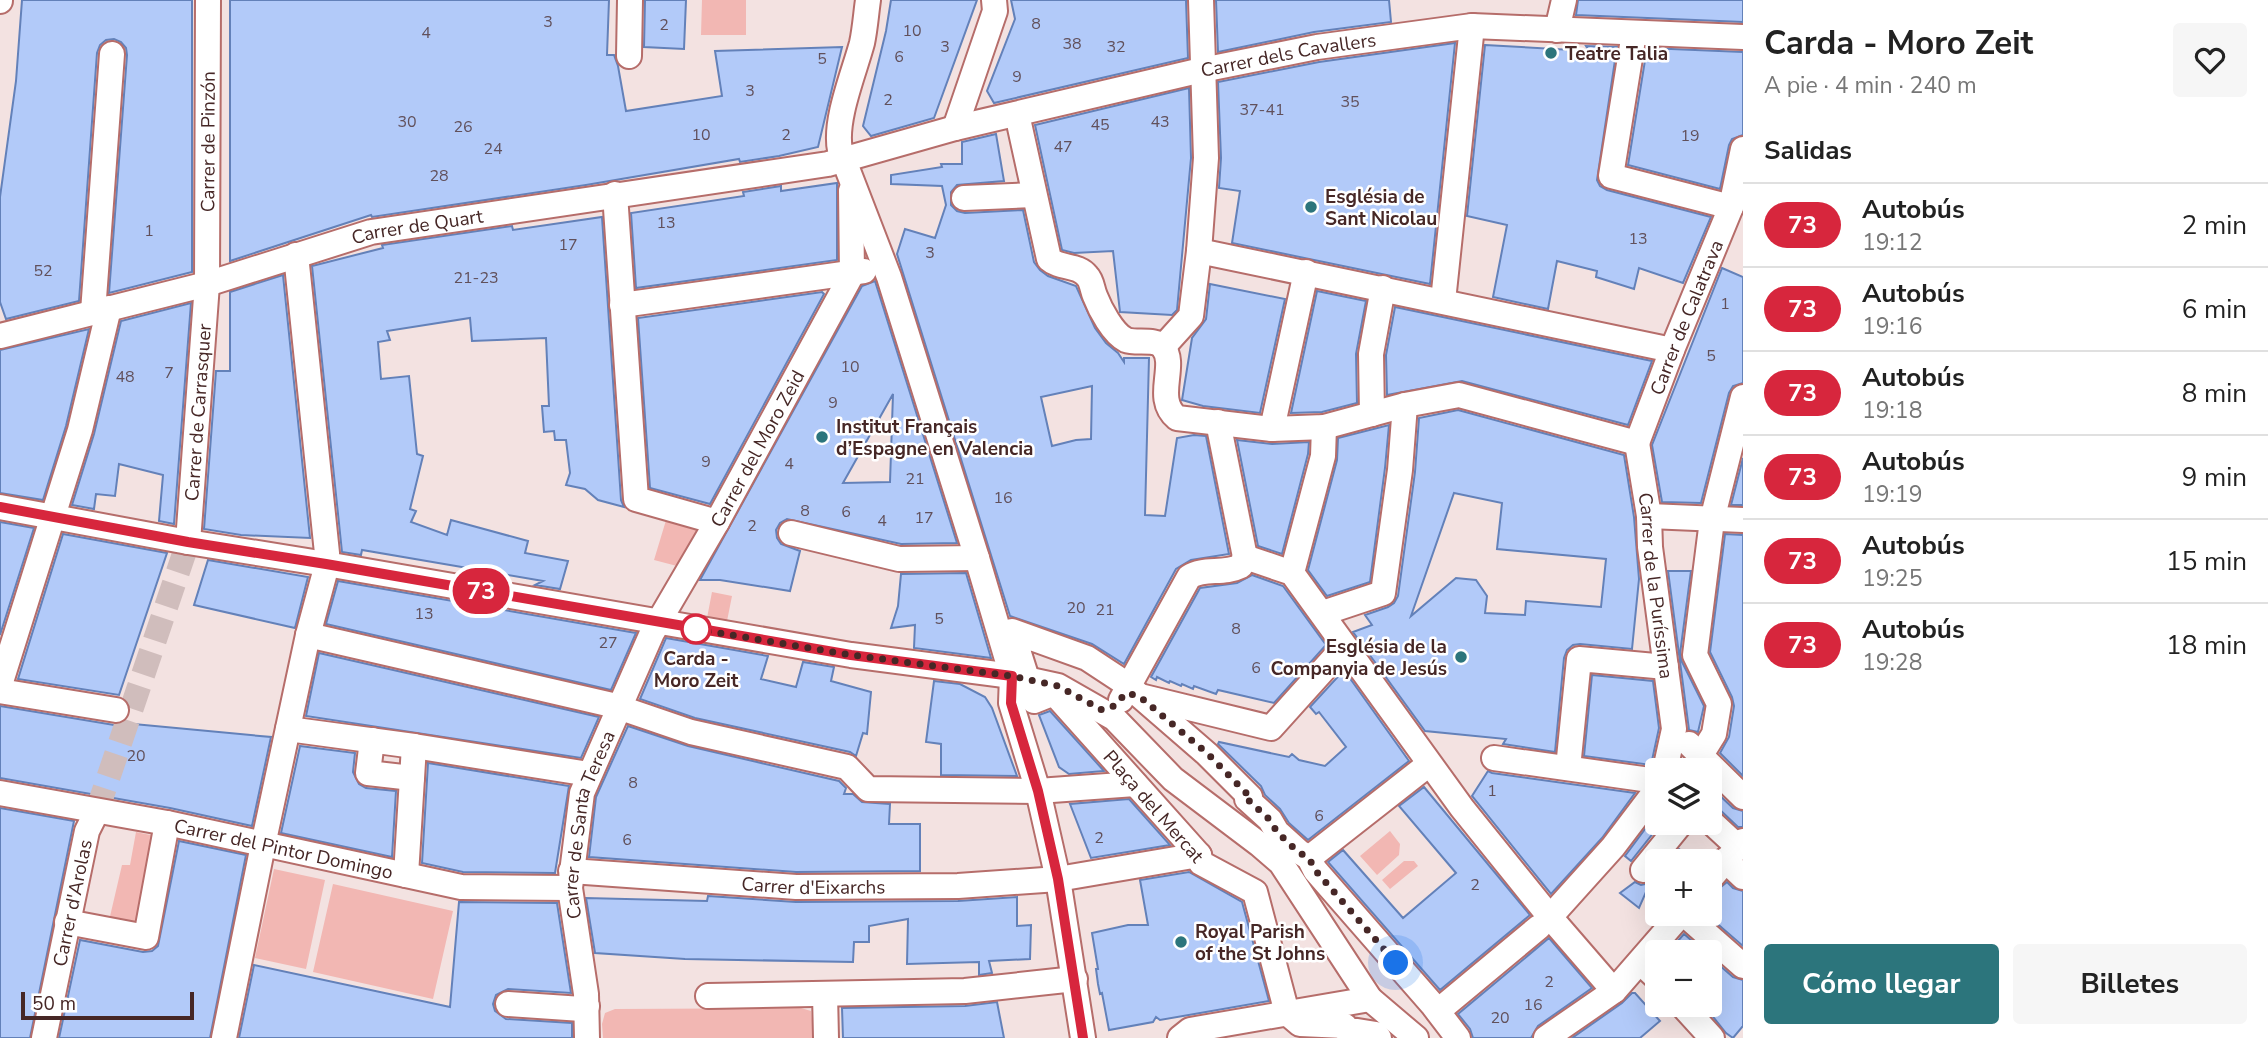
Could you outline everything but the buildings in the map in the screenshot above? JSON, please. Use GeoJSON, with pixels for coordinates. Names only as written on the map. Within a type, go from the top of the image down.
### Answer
{"type":"FeatureCollection","features":[{"type":"Feature","properties":{"kind":"street","name":"Carrer de Pinzón"},"geometry":{"type":"LineString","coordinates":[[206,284],[208,0]]}},
{"type":"Feature","properties":{"kind":"street"},"geometry":{"type":"LineString","coordinates":[[629,56],[630,0]]}},
{"type":"Feature","properties":{"kind":"street"},"geometry":{"type":"LineString","coordinates":[[869,0],[839,138],[847,168],[885,267],[977,558],[1020,678],[1011,703],[1038,791],[1058,879],[1074,967],[1083,1038]]}},
{"type":"Feature","properties":{"kind":"street"},"geometry":{"type":"LineString","coordinates":[[1163,347],[1191,316],[1199,251],[1206,158],[1201,0]]}},
{"type":"Feature","properties":{"kind":"street"},"geometry":{"type":"LineString","coordinates":[[1557,30],[1564,0]]}},
{"type":"Feature","properties":{"kind":"street"},"geometry":{"type":"LineString","coordinates":[[955,128],[995,6]]}},
{"type":"Feature","properties":{"kind":"street"},"geometry":{"type":"LineString","coordinates":[[1443,301],[1472,26]]}},
{"type":"Feature","properties":{"kind":"street","name":"Carrer dels Cavallers"},"geometry":{"type":"LineString","coordinates":[[847,168],[955,128],[1202,70],[1317,47],[1472,26],[1743,37]]}},
{"type":"Feature","properties":{"kind":"street"},"geometry":{"type":"LineString","coordinates":[[1634,33],[1611,176],[1731,207]]}},
{"type":"Feature","properties":{"kind":"street"},"geometry":{"type":"LineString","coordinates":[[0,685],[9,621],[52,517],[80,430],[101,310],[112,54]]}},
{"type":"Feature","properties":{"kind":"street"},"geometry":{"type":"LineString","coordinates":[[1017,114],[1033,195],[1050,261],[1059,265],[1088,263],[1096,299],[1114,327],[1128,341],[1157,343],[1163,347],[1167,361],[1166,399],[1169,411],[1177,418],[1272,429],[1324,427],[1405,405],[1460,395],[1637,443]]}},
{"type":"Feature","properties":{"kind":"street","name":"Carrer de Calatrava"},"geometry":{"type":"LineString","coordinates":[[1637,443],[1731,207],[1743,149]]}},
{"type":"Feature","properties":{"kind":"street","name":"Carrer de Quart"},"geometry":{"type":"LineString","coordinates":[[0,336],[206,284],[371,232],[814,166],[847,168]]}},
{"type":"Feature","properties":{"kind":"street"},"geometry":{"type":"LineString","coordinates":[[847,168],[852,274]]}},
{"type":"Feature","properties":{"kind":"street"},"geometry":{"type":"LineString","coordinates":[[615,194],[636,499],[717,522]]}},
{"type":"Feature","properties":{"kind":"street"},"geometry":{"type":"LineString","coordinates":[[964,198],[1033,195]]}},
{"type":"Feature","properties":{"kind":"street"},"geometry":{"type":"LineString","coordinates":[[1199,251],[1672,350]]}},
{"type":"Feature","properties":{"kind":"street"},"geometry":{"type":"LineString","coordinates":[[224,1038],[308,635],[326,564],[296,255]]}},
{"type":"Feature","properties":{"kind":"street"},"geometry":{"type":"LineString","coordinates":[[622,305],[852,274],[885,267]]}},
{"type":"Feature","properties":{"kind":"street"},"geometry":{"type":"LineString","coordinates":[[1272,429],[1306,272]]}},
{"type":"Feature","properties":{"kind":"street","name":"Carrer del Moro Zeid"},"geometry":{"type":"LineString","coordinates":[[658,623],[717,522],[852,274]]}},
{"type":"Feature","properties":{"kind":"street","name":"Carrer de Carrasquer"},"geometry":{"type":"LineString","coordinates":[[188,542],[206,284]]}},
{"type":"Feature","properties":{"kind":"street"},"geometry":{"type":"LineString","coordinates":[[1372,414],[1371,354],[1383,288]]}},
{"type":"Feature","properties":{"kind":"street"},"geometry":{"type":"LineString","coordinates":[[1701,755],[1714,734],[1719,704],[1695,655],[1712,520],[1743,397]]}},
{"type":"Feature","properties":{"kind":"street"},"geometry":{"type":"LineString","coordinates":[[1323,613],[1383,593],[1400,470],[1405,405]]}},
{"type":"Feature","properties":{"kind":"street"},"geometry":{"type":"LineString","coordinates":[[1218,422],[1245,557],[1241,566],[1230,572],[1196,573],[1189,577],[1120,699],[1271,728],[1344,647]]}},
{"type":"Feature","properties":{"kind":"street"},"geometry":{"type":"LineString","coordinates":[[1292,573],[1323,456],[1324,427]]}},
{"type":"Feature","properties":{"kind":"street","name":"Carrer de la Puríssima"},"geometry":{"type":"LineString","coordinates":[[1637,443],[1649,516],[1650,547],[1674,729]]}},
{"type":"Feature","properties":{"kind":"street"},"geometry":{"type":"LineString","coordinates":[[0,507],[658,623],[851,655],[1020,678]]}},
{"type":"Feature","properties":{"kind":"street"},"geometry":{"type":"LineString","coordinates":[[1649,516],[1743,520]]}},
{"type":"Feature","properties":{"kind":"street"},"geometry":{"type":"LineString","coordinates":[[792,533],[899,559],[977,558]]}},
{"type":"Feature","properties":{"kind":"street"},"geometry":{"type":"LineString","coordinates":[[1245,557],[1292,573],[1544,922],[1614,991]]}},
{"type":"Feature","properties":{"kind":"street","name":"Carrer de Santa Teresa"},"geometry":{"type":"LineString","coordinates":[[587,1038],[587,1006],[570,879],[582,793],[658,623]]}},
{"type":"Feature","properties":{"kind":"street","name":"Plaça del Mercat"},"geometry":{"type":"LineString","coordinates":[[1287,1013],[1255,892],[1202,863],[1199,855],[1054,693],[1034,701],[1020,678],[1012,632],[1087,659],[1120,699],[1208,754],[1250,797],[1247,799],[1270,820],[1277,832],[1298,852],[1309,858],[1315,870],[1438,1011],[1458,1038]]}},
{"type":"Feature","properties":{"kind":"street"},"geometry":{"type":"LineString","coordinates":[[308,635],[619,707],[691,732],[847,767],[868,789],[1038,791],[1135,784]]}},
{"type":"Feature","properties":{"kind":"street"},"geometry":{"type":"LineString","coordinates":[[1567,768],[1579,659],[1665,667]]}},
{"type":"Feature","properties":{"kind":"street","name":"Plaça del Mercat"},"geometry":{"type":"LineString","coordinates":[[1020,678],[1069,691],[1120,699]]}},
{"type":"Feature","properties":{"kind":"street"},"geometry":{"type":"LineString","coordinates":[[0,691],[116,710]]}},
{"type":"Feature","properties":{"kind":"street","name":"Plaça del Mercat"},"geometry":{"type":"LineString","coordinates":[[1120,699],[1114,718],[1172,779],[1281,863],[1370,999],[1416,1038]]}},
{"type":"Feature","properties":{"kind":"street"},"geometry":{"type":"LineString","coordinates":[[288,729],[589,774]]}},
{"type":"Feature","properties":{"kind":"street"},"geometry":{"type":"LineString","coordinates":[[1674,729],[1703,758]]}},
{"type":"Feature","properties":{"kind":"street"},"geometry":{"type":"LineString","coordinates":[[1668,758],[1674,729]]}},
{"type":"Feature","properties":{"kind":"street"},"geometry":{"type":"LineString","coordinates":[[372,740],[368,773],[412,778]]}},
{"type":"Feature","properties":{"kind":"street"},"geometry":{"type":"LineString","coordinates":[[406,875],[414,746]]}},
{"type":"Feature","properties":{"kind":"street"},"geometry":{"type":"LineString","coordinates":[[1494,758],[1645,779]]}},
{"type":"Feature","properties":{"kind":"street"},"geometry":{"type":"LineString","coordinates":[[1309,858],[1429,764]]}},
{"type":"Feature","properties":{"kind":"street"},"geometry":{"type":"LineString","coordinates":[[1722,787],[1743,797]]}},
{"type":"Feature","properties":{"kind":"street","name":"Carrer del Pintor Domingo"},"geometry":{"type":"LineString","coordinates":[[0,793],[167,823],[461,887],[570,879]]}},
{"type":"Feature","properties":{"kind":"street"},"geometry":{"type":"LineString","coordinates":[[1438,1011],[1544,922],[1613,847],[1645,805]]}},
{"type":"Feature","properties":{"kind":"street","name":"Carrer d'Arolas"},"geometry":{"type":"LineString","coordinates":[[44,1038],[87,831],[97,811]]}},
{"type":"Feature","properties":{"kind":"street"},"geometry":{"type":"LineString","coordinates":[[67,922],[146,937],[167,823]]}},
{"type":"Feature","properties":{"kind":"street"},"geometry":{"type":"LineString","coordinates":[[1643,870],[1671,835]]}},
{"type":"Feature","properties":{"kind":"street"},"geometry":{"type":"LineString","coordinates":[[1718,835],[1732,861]]}},
{"type":"Feature","properties":{"kind":"street","name":"Carrer d'Eixarchs"},"geometry":{"type":"LineString","coordinates":[[570,879],[796,887],[958,886],[1058,879],[1199,855]]}},
{"type":"Feature","properties":{"kind":"street"},"geometry":{"type":"LineString","coordinates":[[1696,926],[1743,966]]}},
{"type":"Feature","properties":{"kind":"street"},"geometry":{"type":"LineString","coordinates":[[708,996],[956,992],[1074,967]]}},
{"type":"Feature","properties":{"kind":"street"},"geometry":{"type":"LineString","coordinates":[[1546,1038],[1645,972]]}},
{"type":"Feature","properties":{"kind":"street"},"geometry":{"type":"LineString","coordinates":[[825,994],[826,1038]]}},
{"type":"Feature","properties":{"kind":"street"},"geometry":{"type":"LineString","coordinates":[[1180,1038],[1189,1030],[1370,999]]}},
{"type":"Feature","properties":{"kind":"street"},"geometry":{"type":"LineString","coordinates":[[508,1004],[582,1009],[587,1006]]}},
{"type":"Feature","properties":{"kind":"street"},"geometry":{"type":"LineString","coordinates":[[1287,1013],[1300,1024],[1345,1026],[1345,1029],[1376,1034],[1379,1038]]}},
{"type":"Feature","properties":{"kind":"street"},"geometry":{"type":"LineString","coordinates":[[1693,1017],[1712,1038]]}},
{"type":"Feature","properties":{"kind":"shaded area"},"geometry":{"type":"Polygon","coordinates":[[[702,0],[746,0],[746,35],[701,35],[702,0]]]}},
{"type":"Feature","properties":{"kind":"shaded area"},"geometry":{"type":"Polygon","coordinates":[[[667,517],[699,526],[677,566],[654,560],[667,517]]]}},
{"type":"Feature","properties":{"kind":"shaded area"},"geometry":{"type":"Polygon","coordinates":[[[712,592],[732,596],[727,621],[707,618],[712,592]]]}},
{"type":"Feature","properties":{"kind":"shaded area"},"geometry":{"type":"Polygon","coordinates":[[[1390,831],[1400,844],[1399,855],[1377,875],[1360,856],[1390,831]]]}},
{"type":"Feature","properties":{"kind":"shaded area"},"geometry":{"type":"Polygon","coordinates":[[[136,832],[155,836],[137,930],[108,925],[122,865],[130,865],[136,832]]]}},
{"type":"Feature","properties":{"kind":"shaded area"},"geometry":{"type":"Polygon","coordinates":[[[1404,861],[1414,861],[1418,866],[1390,889],[1382,880],[1404,861]]]}},
{"type":"Feature","properties":{"kind":"shaded area"},"geometry":{"type":"Polygon","coordinates":[[[274,869],[325,880],[306,969],[255,958],[274,869]]]}},
{"type":"Feature","properties":{"kind":"shaded area"},"geometry":{"type":"Polygon","coordinates":[[[333,884],[453,911],[433,999],[313,972],[333,884]]]}},
{"type":"Feature","properties":{"kind":"shaded area"},"geometry":{"type":"Polygon","coordinates":[[[801,1008],[811,1011],[814,1038],[603,1038],[602,1024],[605,1013],[615,1009],[801,1008]]]}},
{"type":"Feature","properties":{"kind":"tunnel"},"geometry":{"type":"LineString","coordinates":[[97,811],[188,542]]}},
{"type":"Feature","properties":{"kind":"bus line","name":"73"},"geometry":{"type":"LineString","coordinates":[[0,507],[658,623],[851,655],[1012,676],[1011,703],[1038,791],[1058,879],[1076,979],[1083,1038]]}},
{"type":"Feature","properties":{"kind":"place","name":"Teatre Talia"},"geometry":{"type":"Point","coordinates":[1551,53]}},
{"type":"Feature","properties":{"kind":"place","name":"Església de Sant Nicolau"},"geometry":{"type":"Point","coordinates":[1311,207]}},
{"type":"Feature","properties":{"kind":"place","name":"Institut Français d’Espagne en Valencia"},"geometry":{"type":"Point","coordinates":[822,437]}},
{"type":"Feature","properties":{"kind":"place","name":"Carda - Moro Zeit"},"geometry":{"type":"Point","coordinates":[696,629]}},
{"type":"Feature","properties":{"kind":"place","name":"Església de la Companyia de Jesús"},"geometry":{"type":"Point","coordinates":[1461,657]}},
{"type":"Feature","properties":{"kind":"place","name":"Royal Parish of the St Johns"},"geometry":{"type":"Point","coordinates":[1181,942]}},
{"type":"Feature","properties":{"kind":"route"},"geometry":{"type":"LineString","coordinates":[[696,629],[851,655],[1012,676],[1058,686],[1102,710],[1114,706],[1126,693],[1139,696],[1208,754],[1250,797],[1247,799],[1270,820],[1277,832],[1298,852],[1309,858],[1315,870],[1396,963]]}}]}
